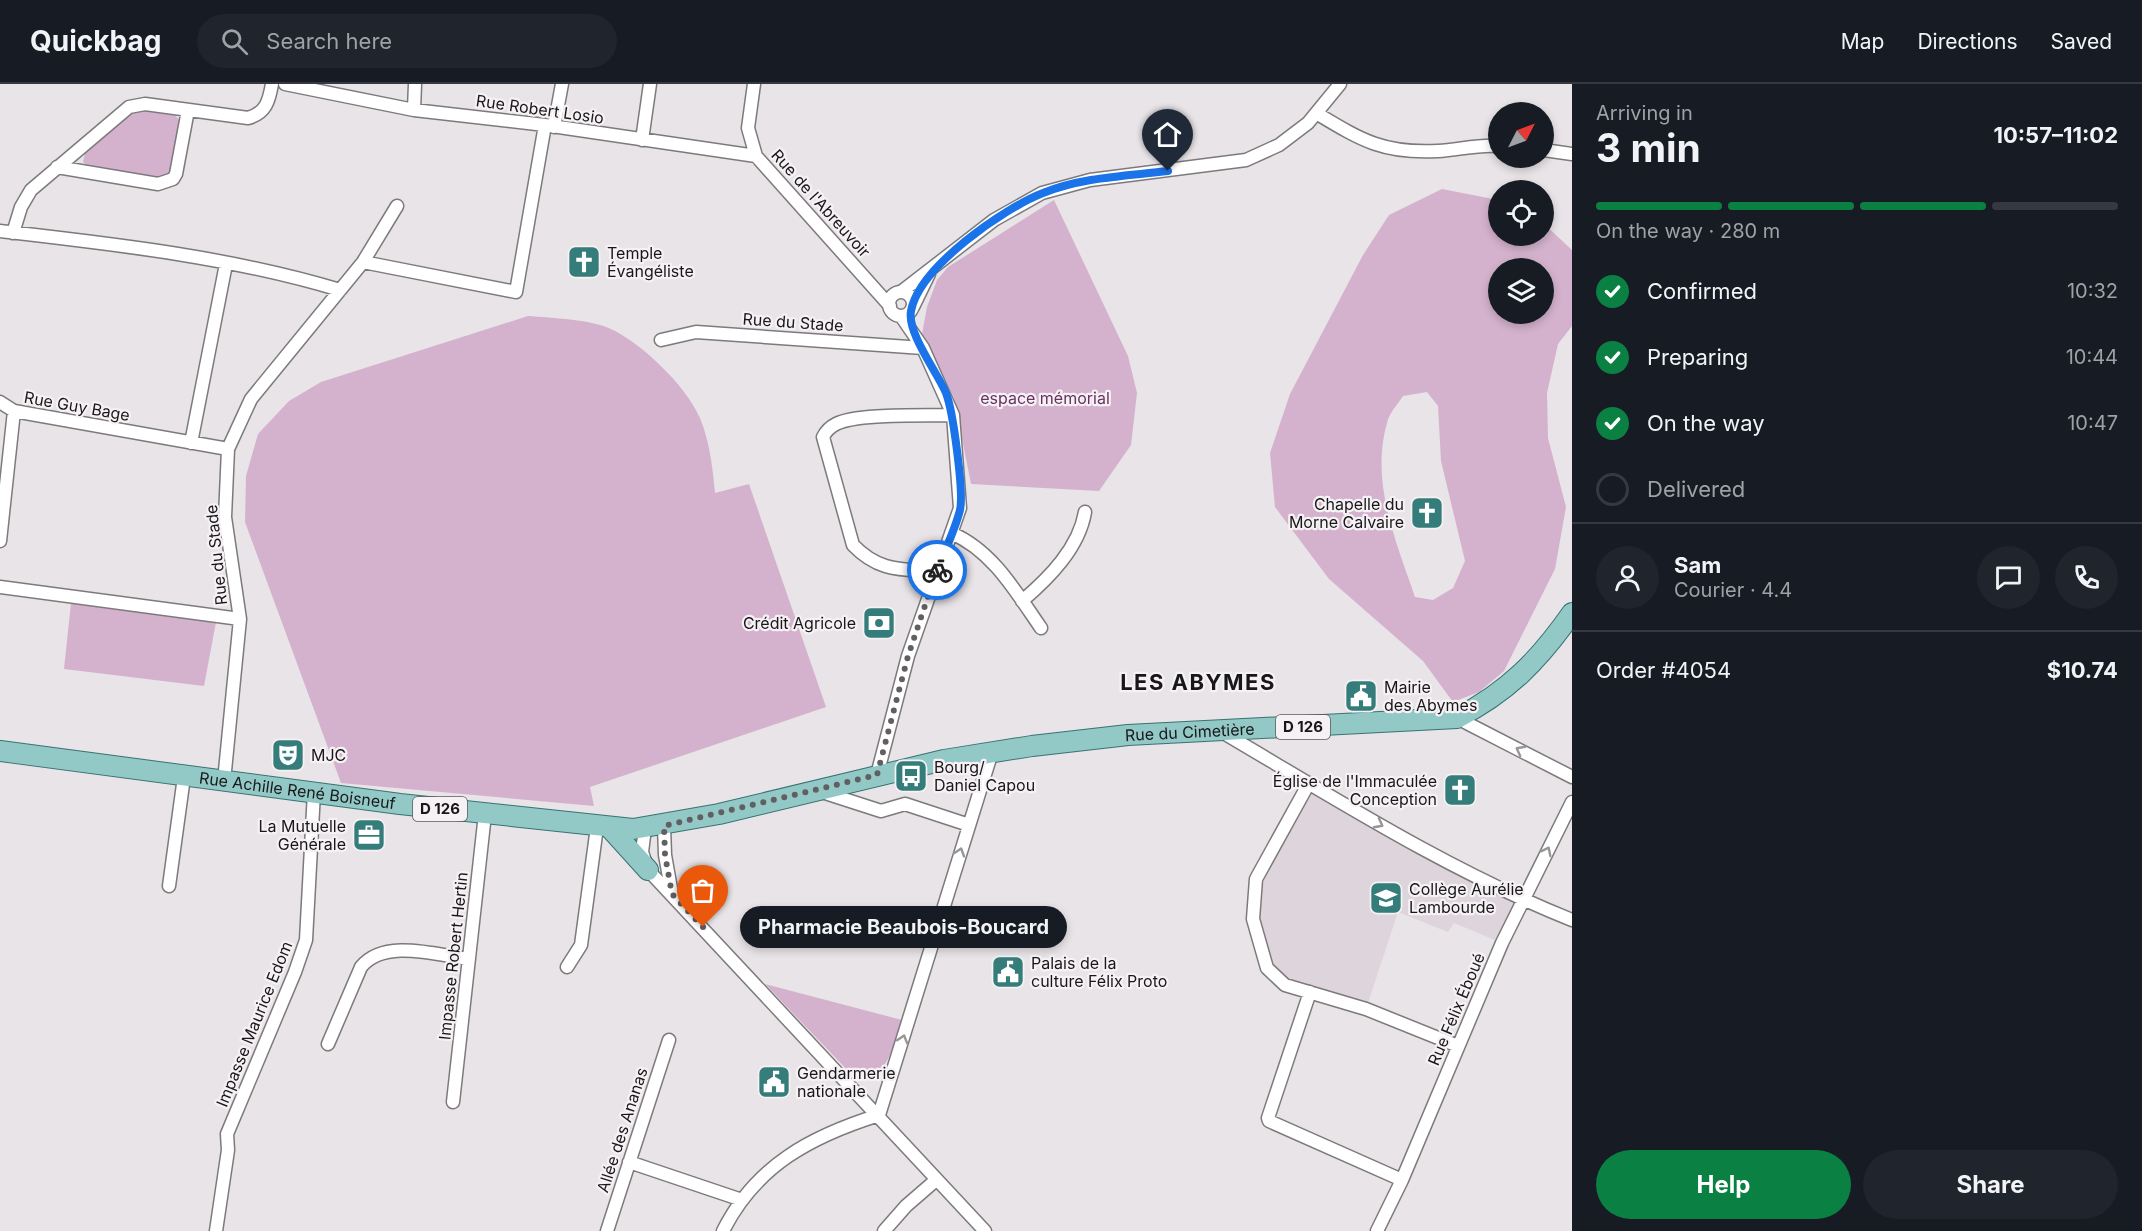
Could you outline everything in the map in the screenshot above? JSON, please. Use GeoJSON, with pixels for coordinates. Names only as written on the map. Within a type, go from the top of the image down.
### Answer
{"type":"FeatureCollection","features":[{"type":"Feature","properties":{"kind":"main road","name":"Rue du Cimetière"},"geometry":{"type":"LineString","coordinates":[[877,775],[992,752],[1128,735],[1457,718],[1486,703],[1511,685],[1572,613]]}},
{"type":"Feature","properties":{"kind":"main road","name":"Rue Achille René Boisneuf"},"geometry":{"type":"LineString","coordinates":[[0,751],[184,777],[604,827],[655,827],[877,775]]}},
{"type":"Feature","properties":{"kind":"main road"},"geometry":{"type":"LineString","coordinates":[[604,827],[648,870]]}},
{"type":"Feature","properties":{"kind":"street"},"geometry":{"type":"LineString","coordinates":[[272,84],[268,104],[253,116],[145,104],[129,108],[31,190],[6,232],[139,248],[303,279],[340,290]]}},
{"type":"Feature","properties":{"kind":"street","name":"Rue Robert Losio"},"geometry":{"type":"LineString","coordinates":[[285,84],[414,110],[549,126],[756,156]]}},
{"type":"Feature","properties":{"kind":"street"},"geometry":{"type":"LineString","coordinates":[[414,84],[414,110]]}},
{"type":"Feature","properties":{"kind":"street"},"geometry":{"type":"LineString","coordinates":[[363,262],[516,292],[549,126],[562,84]]}},
{"type":"Feature","properties":{"kind":"street"},"geometry":{"type":"LineString","coordinates":[[642,140],[650,84]]}},
{"type":"Feature","properties":{"kind":"street","name":"Rue de l'Abreuvoir"},"geometry":{"type":"LineString","coordinates":[[754,84],[748,128],[756,156],[890,306]]}},
{"type":"Feature","properties":{"kind":"street"},"geometry":{"type":"LineString","coordinates":[[929,273],[908,311],[896,315],[890,306],[890,301],[898,292],[929,273],[994,220],[1042,193],[1090,180],[1246,160],[1279,145],[1316,113],[1340,84]]}},
{"type":"Feature","properties":{"kind":"street"},"geometry":{"type":"LineString","coordinates":[[57,167],[158,184],[166,183],[176,174],[188,110]]}},
{"type":"Feature","properties":{"kind":"street"},"geometry":{"type":"LineString","coordinates":[[1316,113],[1365,142],[1394,150],[1437,151],[1488,147]]}},
{"type":"Feature","properties":{"kind":"street"},"geometry":{"type":"LineString","coordinates":[[1554,151],[1572,154]]}},
{"type":"Feature","properties":{"kind":"street","name":"Rue du Stade"},"geometry":{"type":"LineString","coordinates":[[224,781],[240,619],[225,517],[228,448],[251,399],[363,262],[397,206]]}},
{"type":"Feature","properties":{"kind":"street"},"geometry":{"type":"LineString","coordinates":[[191,443],[226,264]]}},
{"type":"Feature","properties":{"kind":"street"},"geometry":{"type":"LineString","coordinates":[[863,274],[910,296],[908,311],[915,334],[953,415],[960,508],[908,656],[877,775]]}},
{"type":"Feature","properties":{"kind":"street","name":"Rue du Stade"},"geometry":{"type":"LineString","coordinates":[[661,340],[696,332],[923,348]]}},
{"type":"Feature","properties":{"kind":"street"},"geometry":{"type":"LineString","coordinates":[[0,402],[14,411]]}},
{"type":"Feature","properties":{"kind":"street","name":"Rue Guy Bage"},"geometry":{"type":"LineString","coordinates":[[0,541],[14,411],[228,448]]}},
{"type":"Feature","properties":{"kind":"street"},"geometry":{"type":"LineString","coordinates":[[936,572],[885,568],[865,557],[853,545],[823,437],[826,430],[837,423],[855,419],[953,415]]}},
{"type":"Feature","properties":{"kind":"street"},"geometry":{"type":"LineString","coordinates":[[1023,601],[1050,576],[1080,532],[1085,512]]}},
{"type":"Feature","properties":{"kind":"street"},"geometry":{"type":"LineString","coordinates":[[951,533],[978,547],[1023,601],[1041,628]]}},
{"type":"Feature","properties":{"kind":"street"},"geometry":{"type":"LineString","coordinates":[[0,587],[240,619]]}},
{"type":"Feature","properties":{"kind":"street"},"geometry":{"type":"LineString","coordinates":[[1457,718],[1572,777]]}},
{"type":"Feature","properties":{"kind":"street"},"geometry":{"type":"LineString","coordinates":[[1220,730],[1338,803],[1523,900],[1572,920]]}},
{"type":"Feature","properties":{"kind":"street"},"geometry":{"type":"LineString","coordinates":[[879,1115],[992,752]]}},
{"type":"Feature","properties":{"kind":"street"},"geometry":{"type":"LineString","coordinates":[[169,886],[184,777]]}},
{"type":"Feature","properties":{"kind":"street"},"geometry":{"type":"LineString","coordinates":[[1309,783],[1261,867],[1254,895],[1253,919],[1262,954],[1273,976],[1285,985],[1366,1009],[1458,1046]]}},
{"type":"Feature","properties":{"kind":"street"},"geometry":{"type":"LineString","coordinates":[[815,790],[881,811],[905,804],[969,825]]}},
{"type":"Feature","properties":{"kind":"street","name":"Impasse Maurice Edom"},"geometry":{"type":"LineString","coordinates":[[216,1231],[228,1150],[226,1134],[295,972],[306,940],[314,792]]}},
{"type":"Feature","properties":{"kind":"street","name":"Rue Félix Éboué"},"geometry":{"type":"LineString","coordinates":[[1377,1231],[1402,1180],[1523,900],[1568,818],[1572,802]]}},
{"type":"Feature","properties":{"kind":"street","name":"Impasse Robert Hertin"},"geometry":{"type":"LineString","coordinates":[[453,1102],[485,814]]}},
{"type":"Feature","properties":{"kind":"street"},"geometry":{"type":"LineString","coordinates":[[567,967],[581,945],[604,827]]}},
{"type":"Feature","properties":{"kind":"street"},"geometry":{"type":"LineString","coordinates":[[655,827],[642,852],[648,870],[986,1231]]}},
{"type":"Feature","properties":{"kind":"street"},"geometry":{"type":"LineString","coordinates":[[655,827],[665,855],[672,894]]}},
{"type":"Feature","properties":{"kind":"street"},"geometry":{"type":"LineString","coordinates":[[328,1044],[361,967],[367,959],[398,950],[469,959]]}},
{"type":"Feature","properties":{"kind":"street"},"geometry":{"type":"LineString","coordinates":[[1310,992],[1268,1118],[1269,1121],[1402,1180]]}},
{"type":"Feature","properties":{"kind":"street","name":"Allée des Ananas"},"geometry":{"type":"LineString","coordinates":[[607,1231],[669,1040]]}},
{"type":"Feature","properties":{"kind":"street"},"geometry":{"type":"LineString","coordinates":[[723,1231],[741,1200],[779,1164],[808,1142],[838,1128],[879,1115]]}},
{"type":"Feature","properties":{"kind":"street"},"geometry":{"type":"LineString","coordinates":[[629,1162],[741,1200]]}},
{"type":"Feature","properties":{"kind":"street"},"geometry":{"type":"LineString","coordinates":[[884,1231],[906,1206],[936,1180]]}},
{"type":"Feature","properties":{"kind":"shaded area","name":"Collège Aurélie Lambourde"},"geometry":{"type":"Polygon","coordinates":[[[1309,783],[1523,900],[1502,943],[1454,923],[1448,932],[1398,912],[1366,1009],[1285,985],[1267,968],[1254,895],[1309,783]]]}},
{"type":"Feature","properties":{"kind":"green space"},"geometry":{"type":"Polygon","coordinates":[[[142,110],[174,114],[180,121],[171,172],[164,179],[91,169],[83,162],[85,153],[125,114],[142,110]]]}},
{"type":"Feature","properties":{"kind":"green space"},"geometry":{"type":"Polygon","coordinates":[[[1442,189],[1488,198],[1488,246],[1554,246],[1554,233],[1572,250],[1572,326],[1558,344],[1547,393],[1548,438],[1566,507],[1555,569],[1504,671],[1479,692],[1453,702],[1423,661],[1329,579],[1275,507],[1270,453],[1290,394],[1363,255],[1389,215],[1442,189]],[[1427,392],[1403,396],[1388,419],[1382,467],[1383,489],[1393,533],[1415,597],[1433,600],[1453,588],[1465,561],[1441,461],[1438,406],[1427,392]]]}},
{"type":"Feature","properties":{"kind":"green space","name":"espace mémorial"},"geometry":{"type":"Polygon","coordinates":[[[1054,200],[1128,356],[1137,393],[1131,445],[1099,491],[971,484],[954,398],[922,334],[927,307],[937,280],[948,267],[1054,200]]]}},
{"type":"Feature","properties":{"kind":"green space"},"geometry":{"type":"Polygon","coordinates":[[[528,316],[583,321],[613,330],[653,358],[689,398],[708,442],[715,493],[749,484],[826,707],[590,787],[594,806],[341,783],[245,522],[246,476],[258,434],[289,401],[321,382],[528,316]]]}},
{"type":"Feature","properties":{"kind":"green space"},"geometry":{"type":"Polygon","coordinates":[[[71,603],[216,622],[204,686],[64,669],[71,603]]]}},
{"type":"Feature","properties":{"kind":"green space"},"geometry":{"type":"Polygon","coordinates":[[[765,984],[902,1020],[892,1051],[881,1070],[873,1076],[864,1078],[852,1075],[765,984]]]}},
{"type":"Feature","properties":{"kind":"way so far"},"geometry":{"type":"LineString","coordinates":[[703,927],[672,894],[665,855],[664,826],[877,775],[908,656],[937,570]]}},
{"type":"Feature","properties":{"kind":"place","name":"Temple Évangéliste"},"geometry":{"type":"Point","coordinates":[584,262]}},
{"type":"Feature","properties":{"kind":"place","name":"Chapelle du Morne Calvaire"},"geometry":{"type":"Point","coordinates":[1427,513]}},
{"type":"Feature","properties":{"kind":"place","name":"Crédit Agricole"},"geometry":{"type":"Point","coordinates":[879,623]}},
{"type":"Feature","properties":{"kind":"place","name":"Mairie des Abymes"},"geometry":{"type":"Point","coordinates":[1361,696]}},
{"type":"Feature","properties":{"kind":"place","name":"MJC"},"geometry":{"type":"Point","coordinates":[288,755]}},
{"type":"Feature","properties":{"kind":"place","name":"Bourg/ Daniel Capou"},"geometry":{"type":"Point","coordinates":[911,776]}},
{"type":"Feature","properties":{"kind":"place","name":"Église de l'Immaculée Conception"},"geometry":{"type":"Point","coordinates":[1460,790]}},
{"type":"Feature","properties":{"kind":"place","name":"La Mutuelle Générale"},"geometry":{"type":"Point","coordinates":[369,835]}},
{"type":"Feature","properties":{"kind":"place","name":"Collège Aurélie Lambourde"},"geometry":{"type":"Point","coordinates":[1386,898]}},
{"type":"Feature","properties":{"kind":"place","name":"Pharmacie Beaubois-Boucard"},"geometry":{"type":"Point","coordinates":[703,927]}},
{"type":"Feature","properties":{"kind":"place","name":"Palais de la culture Félix Proto"},"geometry":{"type":"Point","coordinates":[1008,972]}},
{"type":"Feature","properties":{"kind":"place","name":"Gendarmerie nationale"},"geometry":{"type":"Point","coordinates":[774,1082]}},
{"type":"Feature","properties":{"kind":"district","name":"LES ABYMES"},"geometry":{"type":"Point","coordinates":[1198,682]}},
{"type":"Feature","properties":{"kind":"route"},"geometry":{"type":"LineString","coordinates":[[937,570],[960,508],[953,415],[945,392],[915,334],[910,311],[929,273],[994,220],[1042,193],[1090,180],[1168,171]]}}]}
